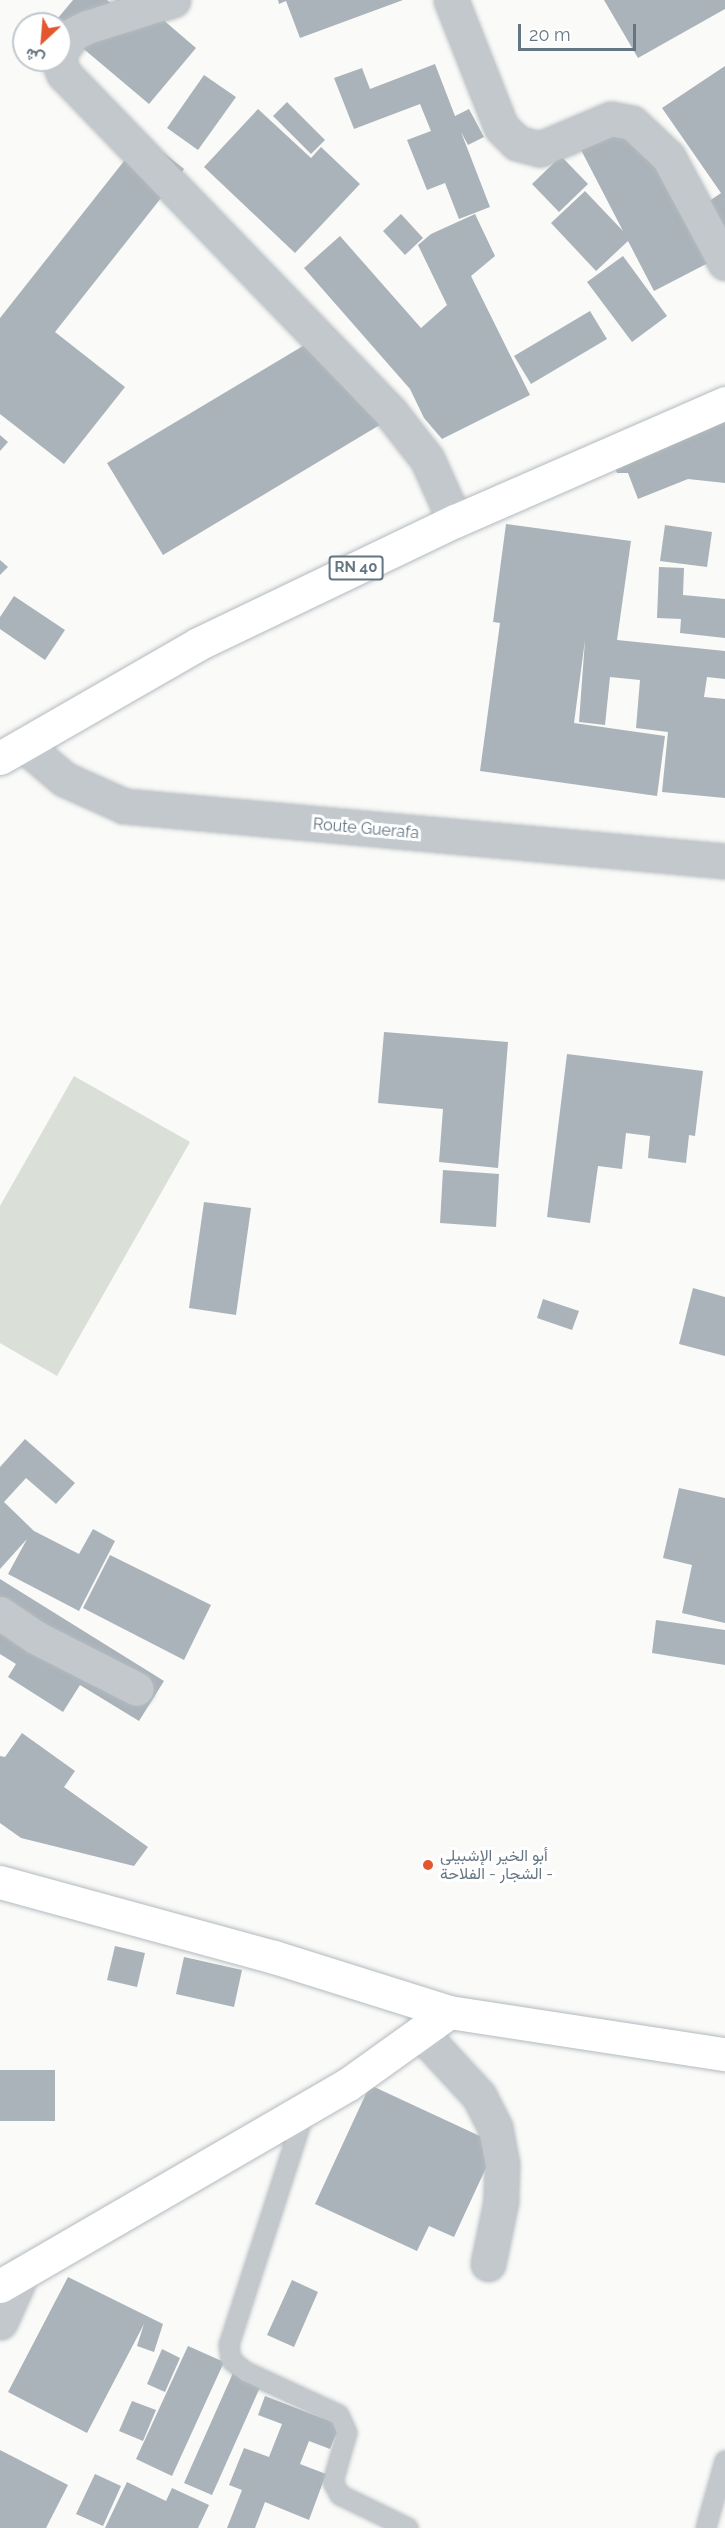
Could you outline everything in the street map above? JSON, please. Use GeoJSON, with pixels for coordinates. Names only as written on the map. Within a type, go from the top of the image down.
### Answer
{"type":"FeatureCollection","features":[{"type":"Feature","properties":{"kind":"street"},"geometry":{"type":"LineString","coordinates":[[72,35],[87,27],[173,0]]}},
{"type":"Feature","properties":{"kind":"street"},"geometry":{"type":"LineString","coordinates":[[451,0],[501,127],[517,143],[540,149],[611,119],[632,123],[668,157],[725,262]]}},
{"type":"Feature","properties":{"kind":"street"},"geometry":{"type":"LineString","coordinates":[[63,72],[391,413],[427,459],[455,521]]}},
{"type":"Feature","properties":{"kind":"street","name":"RN 40"},"geometry":{"type":"LineString","coordinates":[[12,752],[198,644],[455,521],[725,403]]}},
{"type":"Feature","properties":{"kind":"street","name":"Route Guerafa"},"geometry":{"type":"LineString","coordinates":[[12,752],[124,806],[725,861]]}},
{"type":"Feature","properties":{"kind":"street"},"geometry":{"type":"LineString","coordinates":[[0,1613],[35,1638],[137,1689]]}},
{"type":"Feature","properties":{"kind":"street"},"geometry":{"type":"LineString","coordinates":[[0,1882],[274,1957],[449,2012],[725,2054]]}},
{"type":"Feature","properties":{"kind":"street"},"geometry":{"type":"LineString","coordinates":[[0,2322],[11,2280],[347,2085],[449,2012]]}},
{"type":"Feature","properties":{"kind":"street"},"geometry":{"type":"LineString","coordinates":[[420,2032],[478,2097],[495,2128],[502,2164],[501,2201],[488,2264]]}},
{"type":"Feature","properties":{"kind":"lane"},"geometry":{"type":"LineString","coordinates":[[306,2109],[229,2345],[231,2360],[246,2372],[339,2415],[347,2433],[333,2482],[340,2496],[402,2527]]}},
{"type":"Feature","properties":{"kind":"lane"},"geometry":{"type":"LineString","coordinates":[[706,2528],[725,2461]]}},
{"type":"Feature","properties":{"kind":"shaded area"},"geometry":{"type":"Polygon","coordinates":[[[74,1076],[190,1142],[57,1376],[0,1343],[0,1206],[74,1076]]]}},
{"type":"Feature","properties":{"kind":"building"},"geometry":{"type":"Polygon","coordinates":[[[73,0],[107,0],[113,5],[117,0],[140,0],[196,48],[149,104],[72,39],[72,12],[63,12],[73,0]]]}},
{"type":"Feature","properties":{"kind":"building"},"geometry":{"type":"Polygon","coordinates":[[[278,0],[403,0],[300,38],[286,1],[279,4],[278,0]]]}},
{"type":"Feature","properties":{"kind":"building"},"geometry":{"type":"Polygon","coordinates":[[[604,0],[725,0],[725,9],[638,58],[604,0]]]}},
{"type":"Feature","properties":{"kind":"building"},"geometry":{"type":"Polygon","coordinates":[[[435,64],[455,116],[469,109],[484,137],[468,145],[461,132],[490,207],[459,219],[445,183],[427,190],[407,140],[431,131],[420,104],[354,129],[334,78],[362,68],[370,89],[435,64]]]}},
{"type":"Feature","properties":{"kind":"building"},"geometry":{"type":"Polygon","coordinates":[[[725,66],[725,233],[705,204],[721,193],[662,108],[725,66]]]}},
{"type":"Feature","properties":{"kind":"building"},"geometry":{"type":"Polygon","coordinates":[[[204,75],[236,97],[198,150],[167,128],[204,75]]]}},
{"type":"Feature","properties":{"kind":"building"},"geometry":{"type":"Polygon","coordinates":[[[287,102],[325,140],[311,154],[273,116],[287,102]]]}},
{"type":"Feature","properties":{"kind":"building"},"geometry":{"type":"Polygon","coordinates":[[[258,109],[311,158],[321,147],[360,184],[295,253],[204,167],[258,109]]]}},
{"type":"Feature","properties":{"kind":"building"},"geometry":{"type":"Polygon","coordinates":[[[639,118],[712,261],[654,291],[628,241],[596,271],[551,223],[585,191],[623,231],[580,148],[639,118]]]}},
{"type":"Feature","properties":{"kind":"building"},"geometry":{"type":"Polygon","coordinates":[[[143,137],[184,169],[55,332],[125,387],[64,464],[0,414],[0,318],[143,137]]]}},
{"type":"Feature","properties":{"kind":"building"},"geometry":{"type":"Polygon","coordinates":[[[561,156],[588,184],[559,212],[532,184],[561,156]]]}},
{"type":"Feature","properties":{"kind":"building"},"geometry":{"type":"Polygon","coordinates":[[[401,214],[423,238],[405,255],[383,231],[401,214]]]}},
{"type":"Feature","properties":{"kind":"building"},"geometry":{"type":"Polygon","coordinates":[[[475,214],[495,256],[471,276],[530,395],[442,439],[424,418],[410,389],[304,268],[340,236],[421,328],[447,305],[418,245],[431,234],[475,214]]]}},
{"type":"Feature","properties":{"kind":"building"},"geometry":{"type":"Polygon","coordinates":[[[623,256],[667,316],[632,342],[587,282],[623,256]]]}},
{"type":"Feature","properties":{"kind":"building"},"geometry":{"type":"Polygon","coordinates":[[[590,311],[607,339],[531,384],[514,356],[590,311]]]}},
{"type":"Feature","properties":{"kind":"building"},"geometry":{"type":"Polygon","coordinates":[[[333,328],[388,420],[163,555],[107,463],[333,328]]]}},
{"type":"Feature","properties":{"kind":"building"},"geometry":{"type":"Polygon","coordinates":[[[725,397],[725,483],[688,479],[638,499],[628,473],[617,473],[605,446],[725,397]]]}},
{"type":"Feature","properties":{"kind":"building"},"geometry":{"type":"Polygon","coordinates":[[[0,435],[8,442],[0,451],[0,435]]]}},
{"type":"Feature","properties":{"kind":"building"},"geometry":{"type":"Polygon","coordinates":[[[506,524],[631,541],[617,640],[725,651],[725,679],[707,677],[704,697],[725,699],[725,798],[662,792],[668,732],[636,728],[640,680],[610,677],[605,725],[579,722],[585,640],[574,723],[665,736],[657,796],[480,771],[500,623],[493,622],[506,524]]]}},
{"type":"Feature","properties":{"kind":"building"},"geometry":{"type":"Polygon","coordinates":[[[665,525],[712,532],[707,567],[660,561],[665,525]]]}},
{"type":"Feature","properties":{"kind":"building"},"geometry":{"type":"Polygon","coordinates":[[[0,560],[8,567],[0,575],[0,560]]]}},
{"type":"Feature","properties":{"kind":"building"},"geometry":{"type":"Polygon","coordinates":[[[659,567],[684,568],[683,595],[725,599],[725,638],[680,633],[681,619],[657,618],[659,567]]]}},
{"type":"Feature","properties":{"kind":"building"},"geometry":{"type":"Polygon","coordinates":[[[14,596],[65,630],[45,660],[0,629],[0,617],[14,596]]]}},
{"type":"Feature","properties":{"kind":"building"},"geometry":{"type":"Polygon","coordinates":[[[384,1032],[508,1042],[498,1168],[439,1162],[443,1109],[378,1103],[384,1032]]]}},
{"type":"Feature","properties":{"kind":"building"},"geometry":{"type":"Polygon","coordinates":[[[567,1054],[703,1071],[695,1136],[689,1135],[686,1163],[648,1158],[650,1136],[626,1133],[622,1169],[598,1166],[590,1223],[547,1217],[567,1054]]]}},
{"type":"Feature","properties":{"kind":"building"},"geometry":{"type":"Polygon","coordinates":[[[443,1170],[499,1174],[496,1227],[440,1223],[443,1170]]]}},
{"type":"Feature","properties":{"kind":"building"},"geometry":{"type":"Polygon","coordinates":[[[204,1202],[251,1208],[236,1315],[189,1308],[204,1202]]]}},
{"type":"Feature","properties":{"kind":"building"},"geometry":{"type":"Polygon","coordinates":[[[693,1288],[725,1297],[725,1356],[679,1344],[693,1288]]]}},
{"type":"Feature","properties":{"kind":"building"},"geometry":{"type":"Polygon","coordinates":[[[543,1299],[579,1311],[572,1330],[537,1318],[543,1299]]]}},
{"type":"Feature","properties":{"kind":"building"},"geometry":{"type":"Polygon","coordinates":[[[25,1439],[75,1483],[56,1504],[26,1478],[4,1502],[34,1531],[79,1554],[93,1529],[115,1541],[79,1611],[8,1574],[27,1539],[0,1569],[0,1467],[25,1439]]]}},
{"type":"Feature","properties":{"kind":"building"},"geometry":{"type":"Polygon","coordinates":[[[679,1488],[725,1498],[725,1623],[682,1613],[692,1565],[663,1558],[679,1488]]]}},
{"type":"Feature","properties":{"kind":"building"},"geometry":{"type":"Polygon","coordinates":[[[110,1555],[211,1605],[184,1660],[83,1608],[110,1555]]]}},
{"type":"Feature","properties":{"kind":"building"},"geometry":{"type":"Polygon","coordinates":[[[0,1579],[164,1681],[139,1721],[80,1685],[63,1712],[8,1677],[16,1664],[0,1654],[0,1579]]]}},
{"type":"Feature","properties":{"kind":"building"},"geometry":{"type":"Polygon","coordinates":[[[656,1620],[725,1630],[725,1665],[652,1653],[656,1620]]]}},
{"type":"Feature","properties":{"kind":"building"},"geometry":{"type":"Polygon","coordinates":[[[22,1733],[75,1771],[64,1787],[148,1847],[134,1866],[21,1838],[0,1823],[0,1756],[5,1757],[22,1733]]]}},
{"type":"Feature","properties":{"kind":"building"},"geometry":{"type":"Polygon","coordinates":[[[115,1946],[145,1953],[137,1987],[107,1980],[115,1946]]]}},
{"type":"Feature","properties":{"kind":"building"},"geometry":{"type":"Polygon","coordinates":[[[184,1957],[242,1970],[234,2007],[176,1994],[184,1957]]]}},
{"type":"Feature","properties":{"kind":"building"},"geometry":{"type":"Polygon","coordinates":[[[0,2070],[55,2070],[55,2121],[0,2121],[0,2070]]]}},
{"type":"Feature","properties":{"kind":"building"},"geometry":{"type":"Polygon","coordinates":[[[370,2085],[497,2144],[454,2237],[429,2226],[417,2251],[315,2204],[370,2085]]]}},
{"type":"Feature","properties":{"kind":"building"},"geometry":{"type":"Polygon","coordinates":[[[68,2277],[163,2324],[154,2352],[137,2346],[144,2324],[87,2433],[8,2392],[68,2277]]]}},
{"type":"Feature","properties":{"kind":"building"},"geometry":{"type":"Polygon","coordinates":[[[292,2280],[318,2292],[294,2347],[267,2335],[292,2280]]]}},
{"type":"Feature","properties":{"kind":"building"},"geometry":{"type":"Polygon","coordinates":[[[188,2346],[224,2362],[172,2476],[136,2459],[188,2346]]]}},
{"type":"Feature","properties":{"kind":"building"},"geometry":{"type":"Polygon","coordinates":[[[162,2349],[180,2358],[165,2392],[147,2384],[162,2349]]]}},
{"type":"Feature","properties":{"kind":"building"},"geometry":{"type":"Polygon","coordinates":[[[233,2373],[261,2385],[212,2495],[184,2483],[233,2373]]]}},
{"type":"Feature","properties":{"kind":"building"},"geometry":{"type":"Polygon","coordinates":[[[265,2396],[340,2425],[330,2449],[309,2441],[300,2464],[326,2474],[309,2520],[265,2502],[255,2528],[227,2528],[242,2490],[229,2485],[244,2448],[269,2457],[282,2424],[258,2415],[265,2396]]]}},
{"type":"Feature","properties":{"kind":"building"},"geometry":{"type":"Polygon","coordinates":[[[132,2401],[156,2410],[143,2441],[119,2431],[132,2401]]]}},
{"type":"Feature","properties":{"kind":"building"},"geometry":{"type":"Polygon","coordinates":[[[0,2450],[68,2485],[46,2528],[0,2528],[0,2450]]]}},
{"type":"Feature","properties":{"kind":"building"},"geometry":{"type":"Polygon","coordinates":[[[95,2474],[121,2486],[103,2526],[76,2514],[95,2474]]]}},
{"type":"Feature","properties":{"kind":"building"},"geometry":{"type":"Polygon","coordinates":[[[127,2482],[166,2501],[172,2488],[209,2505],[198,2528],[105,2528],[127,2482]]]}},
{"type":"Feature","properties":{"kind":"place","name":"أبو الخير الإشبيلي الشجار - الفلاحة -"},"geometry":{"type":"Point","coordinates":[428,1865]}}]}
